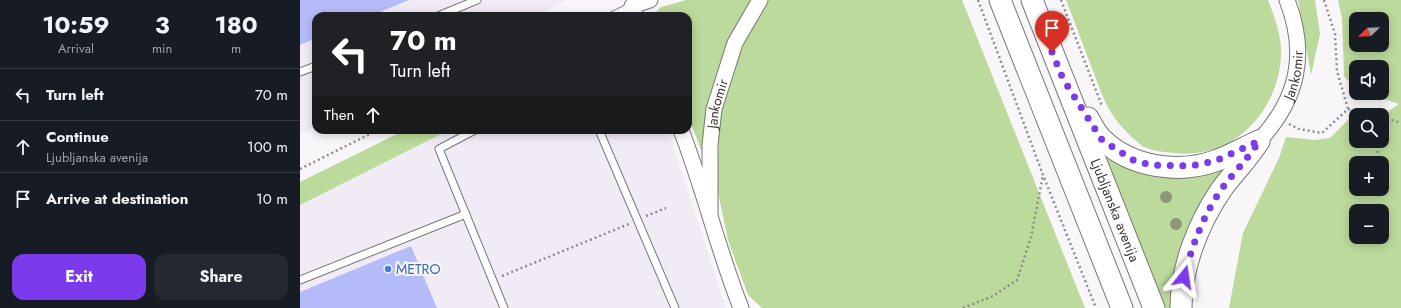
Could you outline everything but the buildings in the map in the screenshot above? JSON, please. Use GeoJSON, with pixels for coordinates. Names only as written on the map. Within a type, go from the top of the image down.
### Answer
{"type":"FeatureCollection","features":[{"type":"Feature","properties":{"kind":"main road","name":"Ljubljanska avenija"},"geometry":{"type":"LineString","coordinates":[[1000,0],[1122,308]]}},
{"type":"Feature","properties":{"kind":"main road","name":"Ljubljanska avenija"},"geometry":{"type":"LineString","coordinates":[[1032,0],[1154,308]]}},
{"type":"Feature","properties":{"kind":"main road"},"geometry":{"type":"LineString","coordinates":[[1063,79],[1102,140],[1133,160],[1150,165],[1191,166],[1215,161],[1259,141]]}},
{"type":"Feature","properties":{"kind":"main road"},"geometry":{"type":"LineString","coordinates":[[1181,308],[1185,270],[1204,220],[1222,188],[1248,159],[1259,141]]}},
{"type":"Feature","properties":{"kind":"street"},"geometry":{"type":"LineString","coordinates":[[633,7],[650,0]]}},
{"type":"Feature","properties":{"kind":"street","name":"Jankomir"},"geometry":{"type":"LineString","coordinates":[[710,215],[710,145],[714,109],[735,43],[760,0]]}},
{"type":"Feature","properties":{"kind":"street","name":"Jankomir"},"geometry":{"type":"LineString","coordinates":[[1259,141],[1278,119],[1286,103],[1299,62],[1296,28],[1287,0]]}},
{"type":"Feature","properties":{"kind":"street","name":"Jankomir"},"geometry":{"type":"LineString","coordinates":[[683,134],[695,166],[727,274],[741,308]]}},
{"type":"Feature","properties":{"kind":"lane"},"geometry":{"type":"LineString","coordinates":[[448,12],[477,0]]}},
{"type":"Feature","properties":{"kind":"lane"},"geometry":{"type":"LineString","coordinates":[[621,12],[633,7]]}},
{"type":"Feature","properties":{"kind":"lane"},"geometry":{"type":"LineString","coordinates":[[300,72],[312,68]]}},
{"type":"Feature","properties":{"kind":"lane"},"geometry":{"type":"LineString","coordinates":[[468,134],[440,149],[504,308]]}},
{"type":"Feature","properties":{"kind":"lane"},"geometry":{"type":"LineString","coordinates":[[601,134],[636,220],[675,308]]}},
{"type":"Feature","properties":{"kind":"lane"},"geometry":{"type":"LineString","coordinates":[[300,280],[466,214]]}},
{"type":"Feature","properties":{"kind":"path"},"geometry":{"type":"LineString","coordinates":[[978,0],[1043,175],[1096,308]]}},
{"type":"Feature","properties":{"kind":"path"},"geometry":{"type":"LineString","coordinates":[[1061,0],[1104,112]]}},
{"type":"Feature","properties":{"kind":"path"},"geometry":{"type":"LineString","coordinates":[[1278,119],[1299,129],[1322,133],[1348,109],[1337,71],[1335,34],[1324,0]]}},
{"type":"Feature","properties":{"kind":"path"},"geometry":{"type":"LineString","coordinates":[[1389,119],[1401,123]]}},
{"type":"Feature","properties":{"kind":"path"},"geometry":{"type":"LineString","coordinates":[[300,168],[370,134]]}},
{"type":"Feature","properties":{"kind":"path"},"geometry":{"type":"LineString","coordinates":[[963,308],[993,296],[1017,280],[1031,237],[1043,175]]}},
{"type":"Feature","properties":{"kind":"path"},"geometry":{"type":"LineString","coordinates":[[493,279],[666,208]]}},
{"type":"Feature","properties":{"kind":"shaded area"},"geometry":{"type":"Polygon","coordinates":[[[300,0],[566,0],[544,12],[312,12],[312,128],[300,134],[300,0]]]}},
{"type":"Feature","properties":{"kind":"shaded area"},"geometry":{"type":"Polygon","coordinates":[[[407,134],[669,134],[726,308],[300,308],[300,199],[407,134]]]}},
{"type":"Feature","properties":{"kind":"green space"},"geometry":{"type":"Polygon","coordinates":[[[686,0],[755,0],[706,122],[702,152],[692,126],[692,12],[656,12],[661,7],[686,0]]]}},
{"type":"Feature","properties":{"kind":"green space"},"geometry":{"type":"Polygon","coordinates":[[[765,0],[962,0],[1085,308],[762,308],[748,295],[728,240],[717,187],[720,110],[738,48],[765,0]]]}},
{"type":"Feature","properties":{"kind":"green space"},"geometry":{"type":"Polygon","coordinates":[[[1066,0],[1268,0],[1278,27],[1281,49],[1278,77],[1271,96],[1261,114],[1248,128],[1233,140],[1215,149],[1195,153],[1174,153],[1144,147],[1122,127],[1112,114],[1101,91],[1066,0]]]}},
{"type":"Feature","properties":{"kind":"green space"},"geometry":{"type":"Polygon","coordinates":[[[1298,0],[1315,0],[1320,34],[1311,75],[1298,0]]]}},
{"type":"Feature","properties":{"kind":"green space"},"geometry":{"type":"Polygon","coordinates":[[[1338,0],[1401,0],[1401,308],[1229,308],[1243,233],[1279,158],[1286,137],[1315,140],[1330,138],[1349,119],[1349,148],[1389,148],[1389,111],[1399,104],[1387,100],[1389,100],[1389,60],[1349,60],[1349,82],[1344,76],[1342,19],[1338,0]]]}},
{"type":"Feature","properties":{"kind":"green space"},"geometry":{"type":"Polygon","coordinates":[[[397,134],[441,134],[300,205],[300,182],[397,134]]]}},
{"type":"Feature","properties":{"kind":"green space"},"geometry":{"type":"Polygon","coordinates":[[[1097,138],[1115,155],[1231,165],[1174,308],[1166,308],[1097,138]]]}},
{"type":"Feature","properties":{"kind":"place","name":"METRO"},"geometry":{"type":"Point","coordinates":[388,269]}},
{"type":"Feature","properties":{"kind":"route"},"geometry":{"type":"LineString","coordinates":[[1052,52],[1063,79],[1102,140],[1133,160],[1150,165],[1175,167],[1191,166],[1215,161],[1259,141],[1248,159],[1222,188],[1212,204],[1189,256],[1184,277]]}}]}
